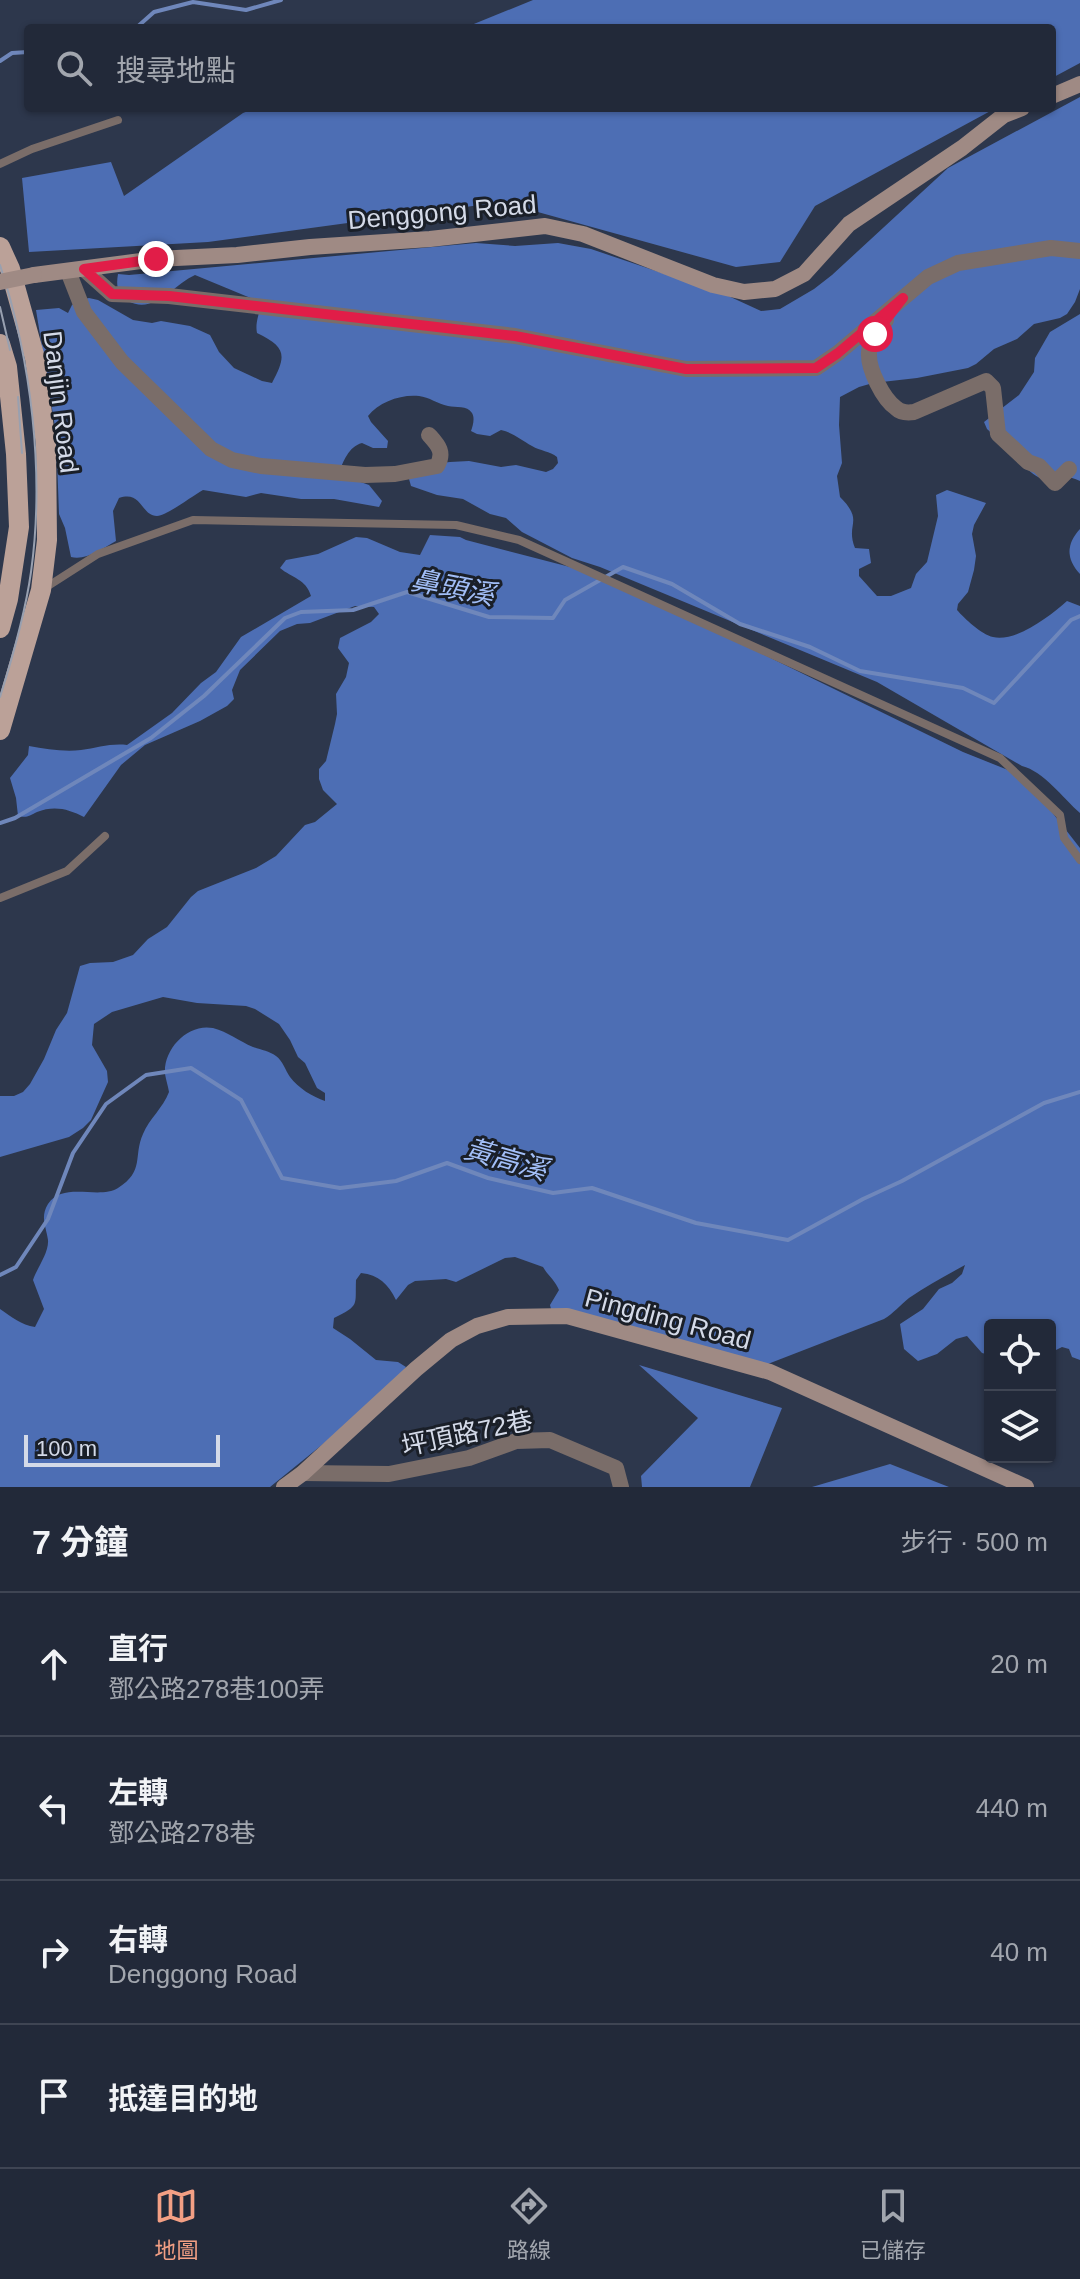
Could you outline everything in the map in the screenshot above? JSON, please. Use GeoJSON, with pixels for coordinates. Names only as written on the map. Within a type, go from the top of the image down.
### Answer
{"type":"FeatureCollection","features":[{"type":"Feature","properties":{"kind":"main road","name":"Danjin Road"},"geometry":{"type":"LineString","coordinates":[[0,247],[5,276],[35,358],[46,445],[47,540],[41,590],[0,730]]}},
{"type":"Feature","properties":{"kind":"main road","name":"Danjin Road"},"geometry":{"type":"LineString","coordinates":[[0,344],[7,367],[16,454],[19,527],[8,599],[0,628]]}},
{"type":"Feature","properties":{"kind":"street"},"geometry":{"type":"LineString","coordinates":[[1056,94],[1080,84]]}},
{"type":"Feature","properties":{"kind":"street","name":"Denggong Road"},"geometry":{"type":"LineString","coordinates":[[5,276],[156,259],[430,239],[545,226],[583,234],[713,285],[744,292],[775,289],[804,274],[849,224],[1012,112]]}},
{"type":"Feature","properties":{"kind":"street"},"geometry":{"type":"LineString","coordinates":[[76,270],[112,294],[169,296],[515,336],[686,369],[816,368],[928,277],[958,263],[1051,248],[1080,251]]}},
{"type":"Feature","properties":{"kind":"street"},"geometry":{"type":"LineString","coordinates":[[76,270],[84,312],[122,362],[211,449],[232,460],[261,466],[365,475],[395,474],[437,466],[441,459],[440,447],[429,435]]}},
{"type":"Feature","properties":{"kind":"street"},"geometry":{"type":"LineString","coordinates":[[903,298],[875,334],[868,350],[879,387],[895,408],[904,413],[914,412],[986,381],[993,388],[998,434],[1028,462],[1039,466],[1055,483],[1069,469]]}},
{"type":"Feature","properties":{"kind":"street","name":"Pingding Road"},"geometry":{"type":"LineString","coordinates":[[284,1487],[451,1340],[477,1326],[508,1317],[567,1316],[770,1372],[1026,1487]]}},
{"type":"Feature","properties":{"kind":"street","name":"坪頂路72巷"},"geometry":{"type":"LineString","coordinates":[[303,1473],[389,1474],[469,1458],[516,1441],[550,1440],[616,1468],[621,1487]]}},
{"type":"Feature","properties":{"kind":"lane"},"geometry":{"type":"LineString","coordinates":[[0,164],[32,149],[118,120]]}},
{"type":"Feature","properties":{"kind":"lane"},"geometry":{"type":"LineString","coordinates":[[41,590],[98,554],[193,520],[456,525],[519,540],[1000,758],[1060,815],[1064,838],[1080,860]]}},
{"type":"Feature","properties":{"kind":"lane"},"geometry":{"type":"LineString","coordinates":[[0,898],[67,871],[105,836]]}},
{"type":"Feature","properties":{"kind":"shaded area"},"geometry":{"type":"Polygon","coordinates":[[[533,0],[1080,0],[1080,63],[1056,76],[1056,24],[474,24],[533,0]]]}},
{"type":"Feature","properties":{"kind":"shaded area"},"geometry":{"type":"Polygon","coordinates":[[[1080,97],[1080,289],[1075,302],[1067,314],[1034,324],[1017,339],[994,349],[968,368],[873,383],[840,397],[842,463],[837,476],[840,497],[853,518],[855,548],[869,549],[871,563],[859,569],[859,576],[877,596],[891,596],[911,588],[916,574],[927,562],[938,516],[936,495],[947,490],[986,503],[972,534],[976,556],[974,570],[968,592],[957,610],[969,622],[989,636],[1002,638],[1033,626],[1067,601],[1080,606],[1080,813],[1038,773],[877,682],[572,558],[522,532],[506,518],[490,514],[463,499],[437,495],[411,486],[409,479],[441,463],[469,461],[501,467],[516,465],[546,472],[558,463],[554,455],[506,431],[501,430],[490,436],[477,434],[471,431],[474,419],[470,410],[423,397],[398,398],[373,411],[368,416],[388,441],[387,448],[373,448],[362,443],[357,445],[347,455],[338,474],[369,485],[382,501],[379,507],[334,499],[301,499],[261,493],[246,497],[203,490],[157,516],[127,496],[119,498],[113,511],[116,541],[88,556],[71,557],[59,514],[56,433],[36,310],[59,308],[68,313],[72,305],[89,298],[133,320],[190,326],[210,335],[219,352],[234,368],[272,383],[280,365],[281,353],[274,343],[257,333],[260,306],[253,299],[195,275],[155,302],[137,304],[124,299],[119,293],[118,274],[476,243],[515,246],[558,243],[591,249],[724,294],[761,311],[780,309],[832,275],[948,168],[1080,97]]]}},
{"type":"Feature","properties":{"kind":"shaded area"},"geometry":{"type":"Polygon","coordinates":[[[989,112],[815,206],[780,262],[736,267],[502,202],[208,242],[29,252],[22,178],[111,162],[124,196],[243,113],[989,112]]]}},
{"type":"Feature","properties":{"kind":"shaded area"},"geometry":{"type":"Polygon","coordinates":[[[1080,314],[1080,481],[1041,478],[1021,464],[984,422],[1019,395],[1034,372],[1035,358],[1050,332],[1080,314]]]}},
{"type":"Feature","properties":{"kind":"shaded area"},"geometry":{"type":"Polygon","coordinates":[[[1080,529],[1080,574],[1072,563],[1070,546],[1080,529]]]}},
{"type":"Feature","properties":{"kind":"shaded area"},"geometry":{"type":"Polygon","coordinates":[[[430,535],[460,537],[601,575],[963,752],[1018,774],[1030,784],[1080,848],[1080,1360],[1072,1357],[1069,1349],[1062,1347],[1056,1350],[1056,1319],[984,1319],[984,1354],[967,1336],[918,1361],[904,1349],[900,1324],[923,1309],[939,1289],[962,1274],[965,1265],[909,1298],[884,1319],[760,1367],[552,1313],[550,1305],[559,1290],[556,1283],[543,1267],[515,1257],[505,1258],[456,1282],[446,1279],[415,1281],[396,1300],[382,1281],[361,1273],[356,1280],[354,1304],[334,1318],[333,1328],[376,1360],[398,1362],[406,1367],[381,1397],[270,1487],[0,1487],[0,1309],[21,1323],[35,1327],[44,1309],[33,1280],[48,1245],[44,1217],[48,1204],[63,1193],[110,1191],[132,1175],[143,1134],[169,1092],[165,1065],[173,1047],[186,1034],[213,1028],[276,1056],[293,1081],[311,1095],[325,1101],[325,1093],[317,1088],[305,1063],[298,1057],[279,1024],[255,1009],[163,997],[112,1012],[94,1024],[92,1045],[107,1071],[108,1082],[91,1120],[69,1137],[0,1157],[0,1096],[14,1096],[30,1084],[67,1013],[80,966],[113,962],[133,955],[148,939],[167,927],[198,891],[256,868],[276,856],[305,825],[315,822],[337,804],[323,790],[319,769],[326,761],[337,714],[336,694],[346,677],[349,663],[338,648],[340,638],[371,622],[379,614],[374,607],[355,606],[280,631],[240,670],[232,690],[234,699],[227,706],[145,745],[121,765],[84,817],[55,808],[26,817],[18,816],[10,778],[28,755],[29,746],[68,751],[127,745],[172,713],[216,672],[241,637],[311,596],[302,582],[280,568],[286,560],[318,554],[356,537],[367,538],[400,552],[420,555],[430,535]]]}},
{"type":"Feature","properties":{"kind":"shaded area"},"geometry":{"type":"Polygon","coordinates":[[[639,1365],[782,1408],[750,1487],[642,1487],[641,1476],[698,1418],[639,1365]]]}},
{"type":"Feature","properties":{"kind":"shaded area"},"geometry":{"type":"Polygon","coordinates":[[[890,1464],[949,1487],[812,1487],[890,1464]]]}},
{"type":"Feature","properties":{"kind":"waterway"},"geometry":{"type":"LineString","coordinates":[[140,24],[154,12],[193,2],[246,10],[281,0]]}},
{"type":"Feature","properties":{"kind":"waterway"},"geometry":{"type":"LineString","coordinates":[[0,61],[12,53],[24,52]]}},
{"type":"Feature","properties":{"kind":"waterway","name":"鼻頭溪"},"geometry":{"type":"LineString","coordinates":[[0,823],[15,818],[151,738],[204,696],[285,618],[301,612],[353,610],[407,592],[489,617],[553,618],[565,600],[623,567],[672,584],[740,624],[810,647],[860,671],[963,688],[994,703],[1071,620],[1080,616]]}},
{"type":"Feature","properties":{"kind":"waterway","name":"黃高溪"},"geometry":{"type":"LineString","coordinates":[[0,1275],[16,1267],[48,1219],[73,1153],[106,1104],[146,1075],[191,1068],[241,1100],[282,1178],[340,1188],[396,1181],[447,1163],[488,1178],[553,1193],[592,1188],[696,1223],[788,1240],[1044,1103],[1080,1092]]}},
{"type":"Feature","properties":{"kind":"tram line"},"geometry":{"type":"LineString","coordinates":[[0,265],[20,339],[36,456],[35,534],[28,588],[0,697]]}},
{"type":"Feature","properties":{"kind":"tram line"},"geometry":{"type":"LineString","coordinates":[[0,307],[10,350]]}},
{"type":"Feature","properties":{"kind":"tram line"},"geometry":{"type":"LineString","coordinates":[[18,397],[22,453]]}},
{"type":"Feature","properties":{"kind":"route"},"geometry":{"type":"LineString","coordinates":[[156,259],[84,269],[112,294],[169,296],[515,336],[686,369],[816,368],[903,298],[875,334]]}}]}
